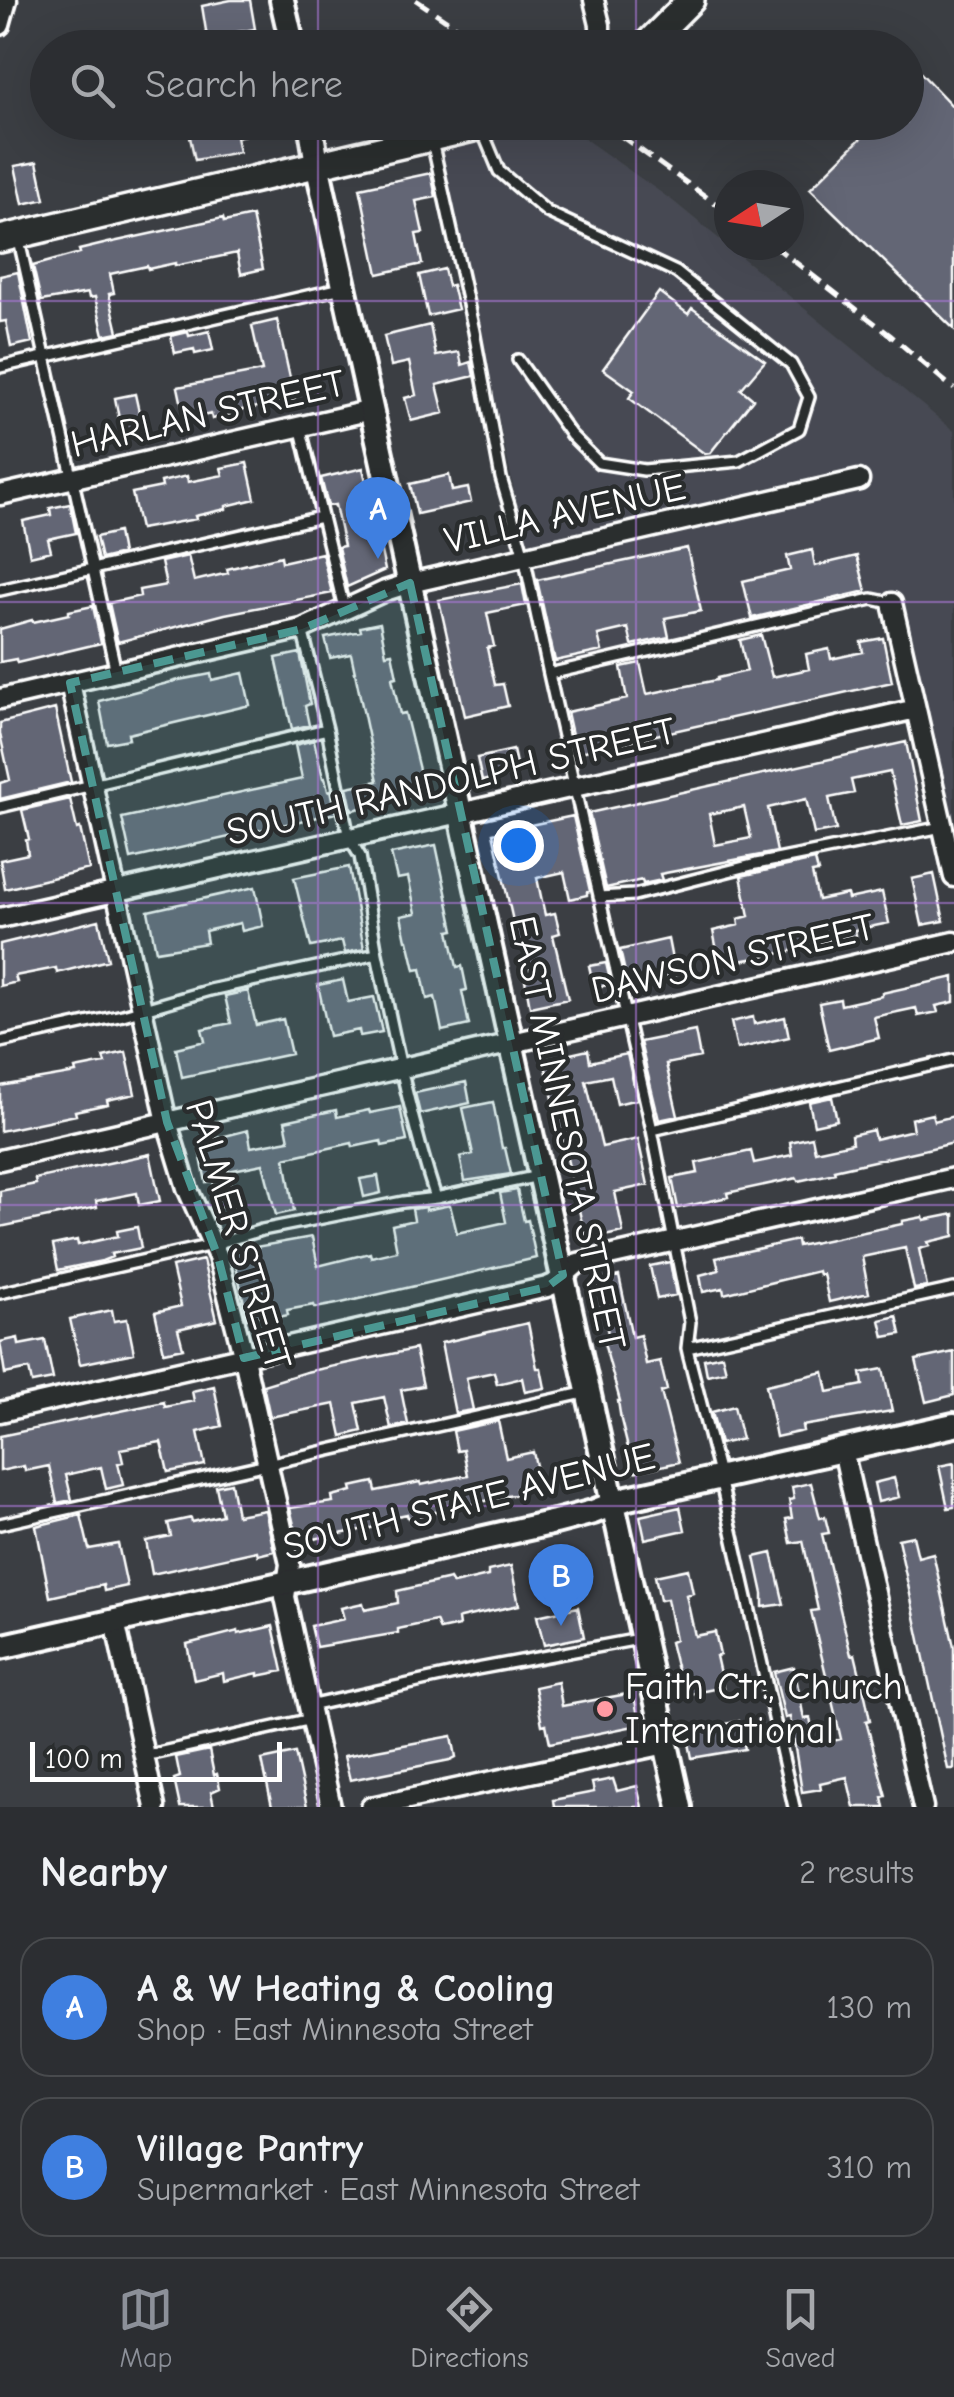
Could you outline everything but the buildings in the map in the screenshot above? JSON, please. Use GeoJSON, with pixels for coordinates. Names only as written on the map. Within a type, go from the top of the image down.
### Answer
{"type":"FeatureCollection","features":[{"type":"Feature","properties":{"kind":"main road"},"geometry":{"type":"LineString","coordinates":[[661,30],[691,0]]}},
{"type":"Feature","properties":{"kind":"main road"},"geometry":{"type":"LineString","coordinates":[[9,237],[422,140]]}},
{"type":"Feature","properties":{"kind":"street"},"geometry":{"type":"LineString","coordinates":[[0,25],[7,0]]}},
{"type":"Feature","properties":{"kind":"street"},"geometry":{"type":"LineString","coordinates":[[282,0],[289,30]]}},
{"type":"Feature","properties":{"kind":"street"},"geometry":{"type":"LineString","coordinates":[[594,0],[600,30]]}},
{"type":"Feature","properties":{"kind":"street","name":"EAST MINNESOTA STREET"},"geometry":{"type":"LineString","coordinates":[[313,140],[680,1807]]}},
{"type":"Feature","properties":{"kind":"street","name":"HARLAN STREET"},"geometry":{"type":"LineString","coordinates":[[0,496],[372,410]]}},
{"type":"Feature","properties":{"kind":"street","name":"VILLA AVENUE"},"geometry":{"type":"LineString","coordinates":[[0,698],[302,629],[385,591],[410,584],[859,480]]}},
{"type":"Feature","properties":{"kind":"street"},"geometry":{"type":"LineString","coordinates":[[892,603],[954,877]]}},
{"type":"Feature","properties":{"kind":"street","name":"PALMER STREET"},"geometry":{"type":"LineString","coordinates":[[70,682],[167,1122],[187,1188],[218,1257],[244,1358],[290,1564],[285,1596],[331,1807]]}},
{"type":"Feature","properties":{"kind":"street","name":"SOUTH RANDOLPH STREET"},"geometry":{"type":"LineString","coordinates":[[0,918],[916,709]]}},
{"type":"Feature","properties":{"kind":"street","name":"DAWSON STREET"},"geometry":{"type":"LineString","coordinates":[[0,1160],[954,942]]}},
{"type":"Feature","properties":{"kind":"street"},"geometry":{"type":"LineString","coordinates":[[0,1412],[547,1288],[578,1263],[954,1178]]}},
{"type":"Feature","properties":{"kind":"street","name":"SOUTH STATE AVENUE"},"geometry":{"type":"LineString","coordinates":[[0,1647],[556,1522],[613,1503],[954,1425]]}},
{"type":"Feature","properties":{"kind":"street"},"geometry":{"type":"LineString","coordinates":[[843,1450],[923,1807]]}},
{"type":"Feature","properties":{"kind":"street"},"geometry":{"type":"LineString","coordinates":[[115,1621],[156,1807]]}},
{"type":"Feature","properties":{"kind":"street"},"geometry":{"type":"LineString","coordinates":[[371,1807],[666,1744]]}},
{"type":"Feature","properties":{"kind":"lane"},"geometry":{"type":"LineString","coordinates":[[431,140],[474,331],[501,478],[524,556],[652,1130],[690,1322],[687,1348],[794,1807]]}},
{"type":"Feature","properties":{"kind":"lane"},"geometry":{"type":"LineString","coordinates":[[493,140],[498,171],[546,212],[676,272],[790,364],[809,396],[799,429],[739,461],[644,470],[599,463],[571,435],[518,360]]}},
{"type":"Feature","properties":{"kind":"lane"},"geometry":{"type":"LineString","coordinates":[[9,237],[45,356],[116,672]]}},
{"type":"Feature","properties":{"kind":"lane"},"geometry":{"type":"LineString","coordinates":[[0,367],[344,288]]}},
{"type":"Feature","properties":{"kind":"lane"},"geometry":{"type":"LineString","coordinates":[[300,426],[344,611]]}},
{"type":"Feature","properties":{"kind":"lane"},"geometry":{"type":"LineString","coordinates":[[0,590],[320,516]]}},
{"type":"Feature","properties":{"kind":"lane"},"geometry":{"type":"LineString","coordinates":[[549,674],[872,599],[892,603]]}},
{"type":"Feature","properties":{"kind":"lane"},"geometry":{"type":"LineString","coordinates":[[302,629],[350,838],[360,856],[401,1069],[436,1198]]}},
{"type":"Feature","properties":{"kind":"lane"},"geometry":{"type":"LineString","coordinates":[[0,807],[327,729]]}},
{"type":"Feature","properties":{"kind":"lane"},"geometry":{"type":"LineString","coordinates":[[599,897],[634,895],[756,864],[942,827]]}},
{"type":"Feature","properties":{"kind":"lane"},"geometry":{"type":"LineString","coordinates":[[0,1042],[377,954]]}},
{"type":"Feature","properties":{"kind":"lane"},"geometry":{"type":"LineString","coordinates":[[652,1130],[954,1060]]}},
{"type":"Feature","properties":{"kind":"lane"},"geometry":{"type":"LineString","coordinates":[[0,1293],[262,1230],[540,1176]]}},
{"type":"Feature","properties":{"kind":"lane"},"geometry":{"type":"LineString","coordinates":[[687,1348],[954,1289]]}},
{"type":"Feature","properties":{"kind":"lane"},"geometry":{"type":"LineString","coordinates":[[0,1524],[588,1392]]}},
{"type":"Feature","properties":{"kind":"lane"},"geometry":{"type":"LineString","coordinates":[[144,1756],[477,1668],[643,1639]]}},
{"type":"Feature","properties":{"kind":"highlighted area"},"geometry":{"type":"Polygon","coordinates":[[[410,583],[563,1275],[547,1287],[244,1358],[218,1257],[167,1122],[70,683],[302,629],[410,583]]]}},
{"type":"Feature","properties":{"kind":"shaded area"},"geometry":{"type":"Polygon","coordinates":[[[491,140],[586,140],[714,235],[714,260],[745,260],[954,431],[954,836],[903,600],[873,592],[552,668],[441,150],[491,140]]]}},
{"type":"Feature","properties":{"kind":"railway"},"geometry":{"type":"LineString","coordinates":[[416,0],[461,30]]}},
{"type":"Feature","properties":{"kind":"railway"},"geometry":{"type":"LineString","coordinates":[[626,140],[714,202]]}},
{"type":"Feature","properties":{"kind":"railway"},"geometry":{"type":"LineString","coordinates":[[792,260],[954,389]]}},
{"type":"Feature","properties":{"kind":"place","name":"A & W Heating & Cooling"},"geometry":{"type":"Point","coordinates":[378,559]}},
{"type":"Feature","properties":{"kind":"place","name":"Village Pantry"},"geometry":{"type":"Point","coordinates":[561,1626]}},
{"type":"Feature","properties":{"kind":"place","name":"Faith Ctr., Church International"},"geometry":{"type":"Point","coordinates":[605,1709]}}]}
